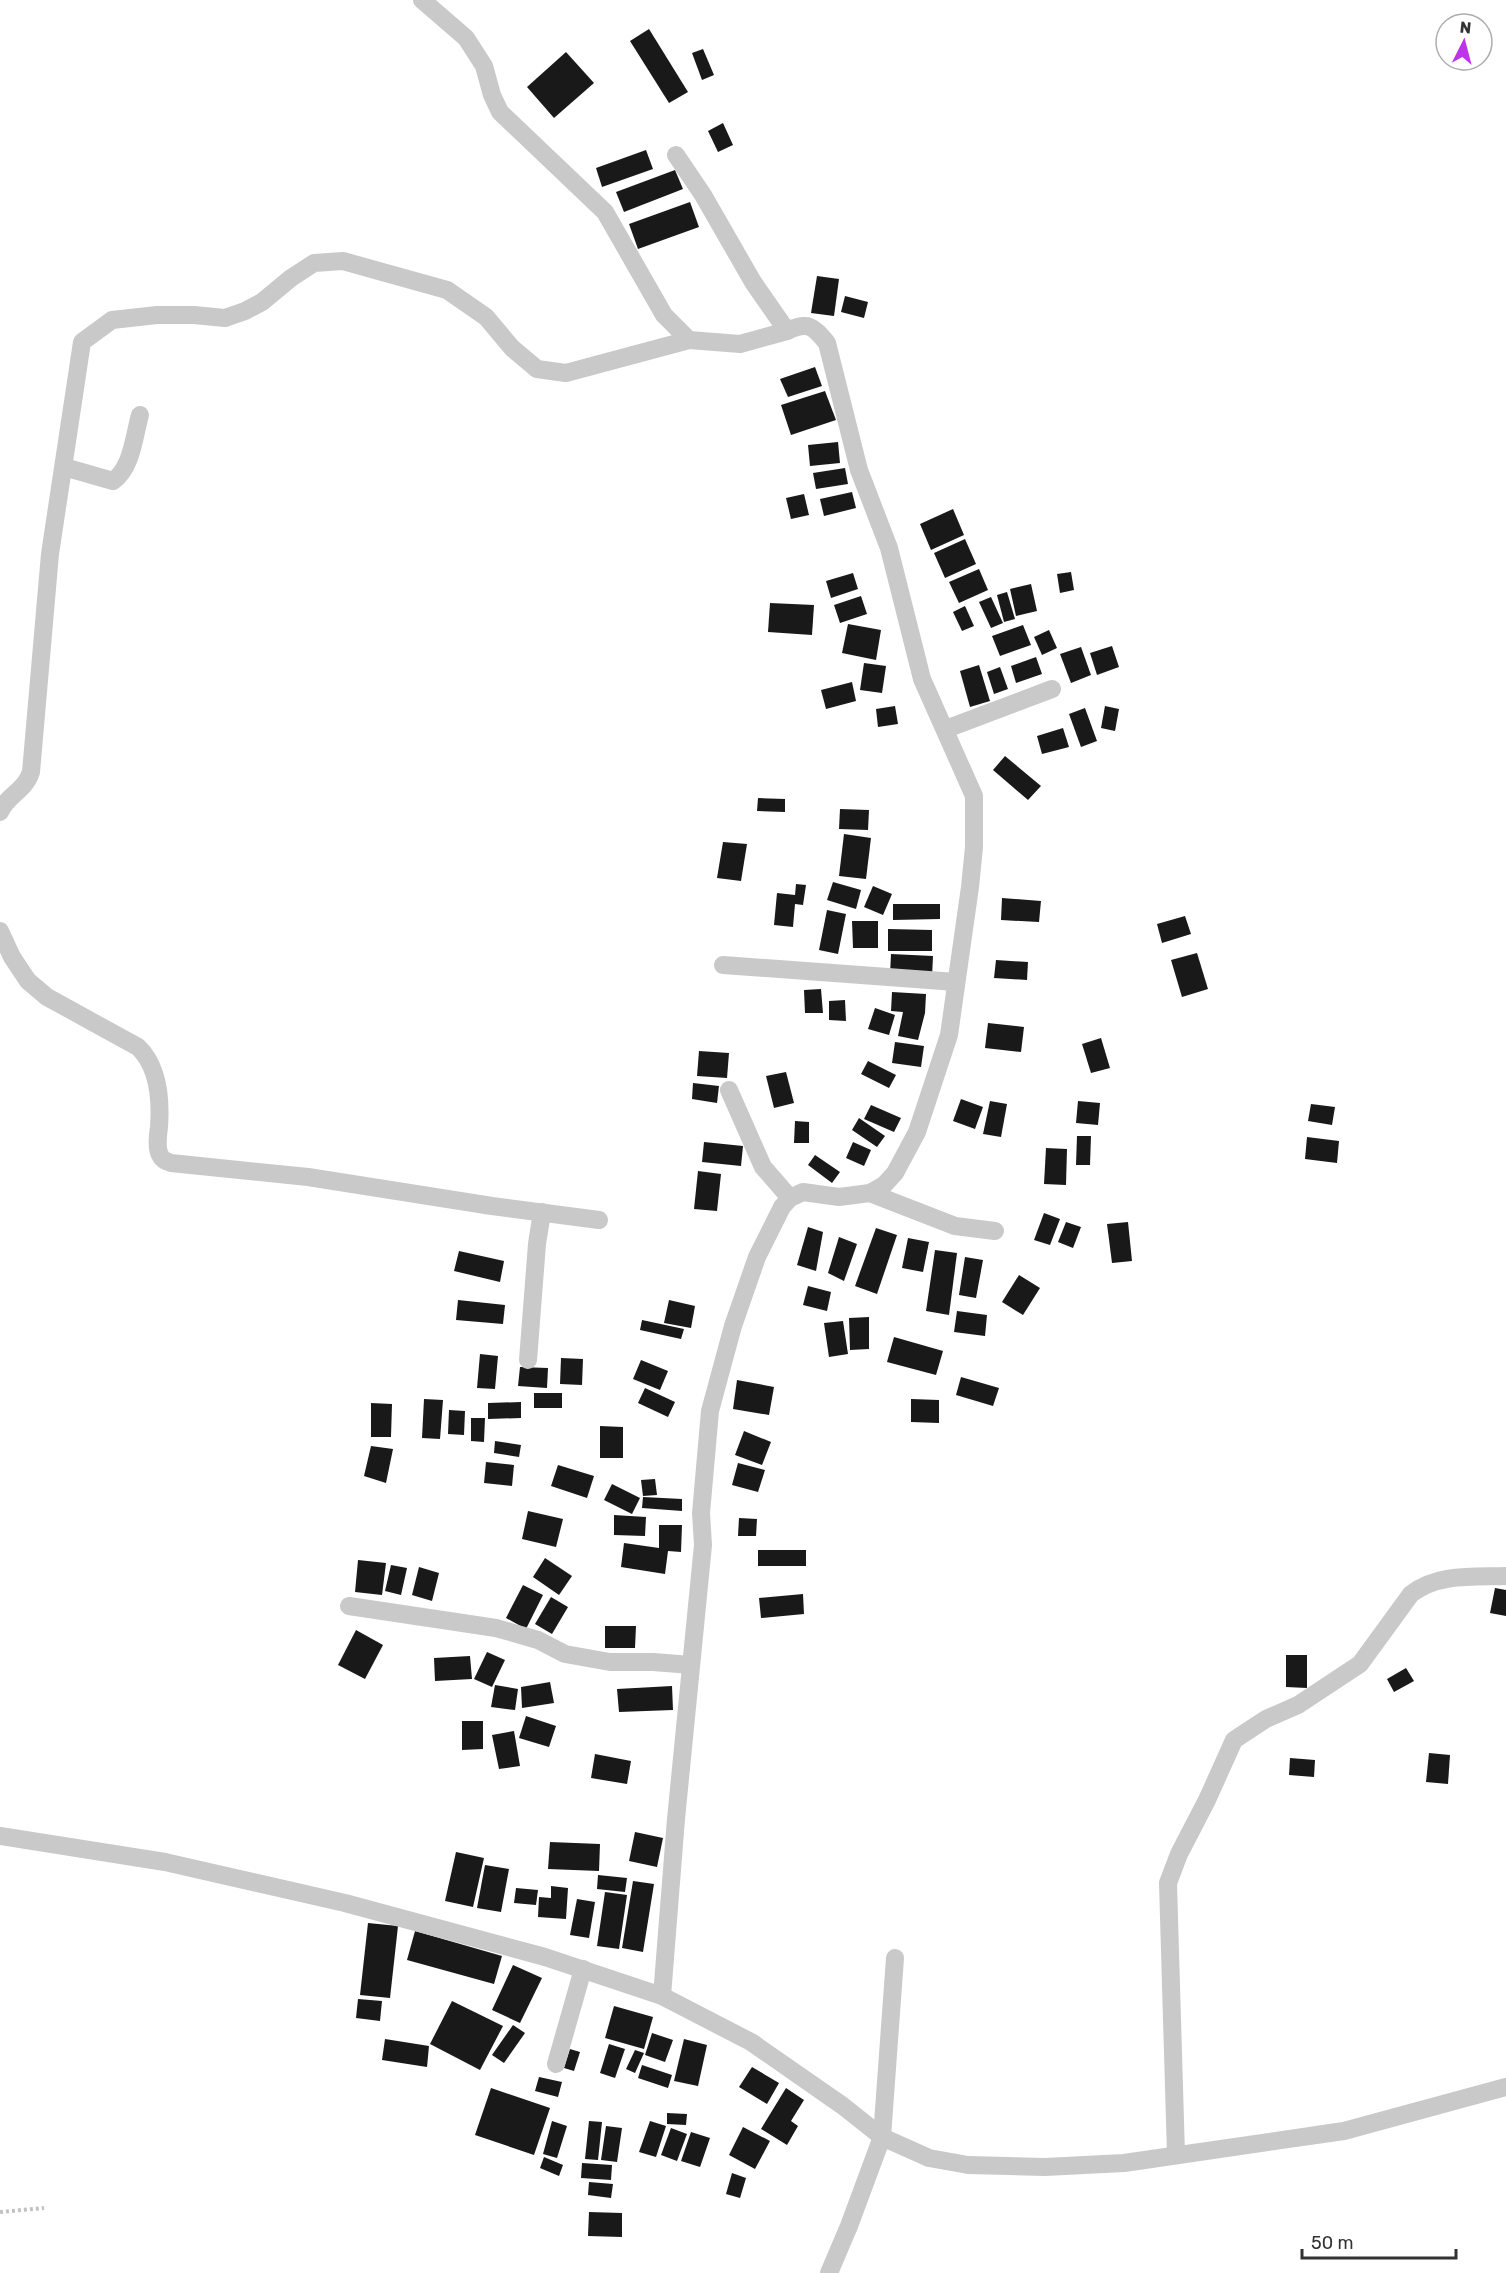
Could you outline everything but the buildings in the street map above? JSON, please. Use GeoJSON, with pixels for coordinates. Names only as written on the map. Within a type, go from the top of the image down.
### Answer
{"type":"FeatureCollection","features":[{"type":"Feature","properties":{"kind":"street"},"geometry":{"type":"LineString","coordinates":[[422,0],[466,38],[484,66],[492,95],[500,112],[605,212],[664,315],[689,340]]}},
{"type":"Feature","properties":{"kind":"street"},"geometry":{"type":"LineString","coordinates":[[676,155],[703,195],[753,282],[787,331]]}},
{"type":"Feature","properties":{"kind":"street"},"geometry":{"type":"LineString","coordinates":[[0,812],[9,799],[27,783],[31,772],[50,554],[82,342],[112,320],[158,315],[225,318],[262,302],[291,278],[314,263],[343,261],[447,290],[486,317],[512,348],[537,369],[566,373],[689,340],[740,344],[787,331],[799,325],[812,327],[827,343],[859,470],[889,548],[922,679],[974,796],[974,848],[949,1035],[917,1132],[896,1173],[884,1185],[870,1193],[839,1197],[803,1192],[790,1198],[782,1207],[757,1257],[733,1326],[710,1411],[701,1513],[703,1545],[676,1819],[662,1996]]}},
{"type":"Feature","properties":{"kind":"street"},"geometry":{"type":"LineString","coordinates":[[64,467],[113,481],[125,468],[140,415]]}},
{"type":"Feature","properties":{"kind":"street"},"geometry":{"type":"LineString","coordinates":[[946,729],[1052,689]]}},
{"type":"Feature","properties":{"kind":"street"},"geometry":{"type":"LineString","coordinates":[[0,931],[12,957],[28,981],[47,997],[138,1047],[148,1056],[154,1069],[159,1116],[158,1152],[162,1159],[171,1163],[308,1177],[599,1220]]}},
{"type":"Feature","properties":{"kind":"street"},"geometry":{"type":"LineString","coordinates":[[723,964],[956,982]]}},
{"type":"Feature","properties":{"kind":"street"},"geometry":{"type":"LineString","coordinates":[[729,1090],[763,1167],[790,1198]]}},
{"type":"Feature","properties":{"kind":"street"},"geometry":{"type":"LineString","coordinates":[[870,1193],[955,1226],[995,1231]]}},
{"type":"Feature","properties":{"kind":"street"},"geometry":{"type":"LineString","coordinates":[[528,1360],[537,1244],[542,1212]]}},
{"type":"Feature","properties":{"kind":"street"},"geometry":{"type":"LineString","coordinates":[[1176,2155],[1167,1883],[1234,1740],[1266,1719],[1298,1705],[1360,1664],[1411,1594],[1422,1585],[1435,1580],[1506,1576]]}},
{"type":"Feature","properties":{"kind":"street"},"geometry":{"type":"LineString","coordinates":[[350,1606],[496,1628],[538,1640],[565,1654],[610,1662],[691,1665]]}},
{"type":"Feature","properties":{"kind":"street"},"geometry":{"type":"LineString","coordinates":[[0,1836],[165,1862],[267,1884],[345,1903],[583,1969],[662,1996],[751,2042],[843,2106],[882,2137],[929,2158],[968,2165],[1045,2167],[1124,2163],[1344,2130],[1506,2087]]}},
{"type":"Feature","properties":{"kind":"street"},"geometry":{"type":"LineString","coordinates":[[829,2273],[882,2137],[895,1958]]}},
{"type":"Feature","properties":{"kind":"street"},"geometry":{"type":"LineString","coordinates":[[556,2064],[583,1969]]}},
{"type":"Feature","properties":{"kind":"path"},"geometry":{"type":"LineString","coordinates":[[0,2212],[44,2208]]}}]}
